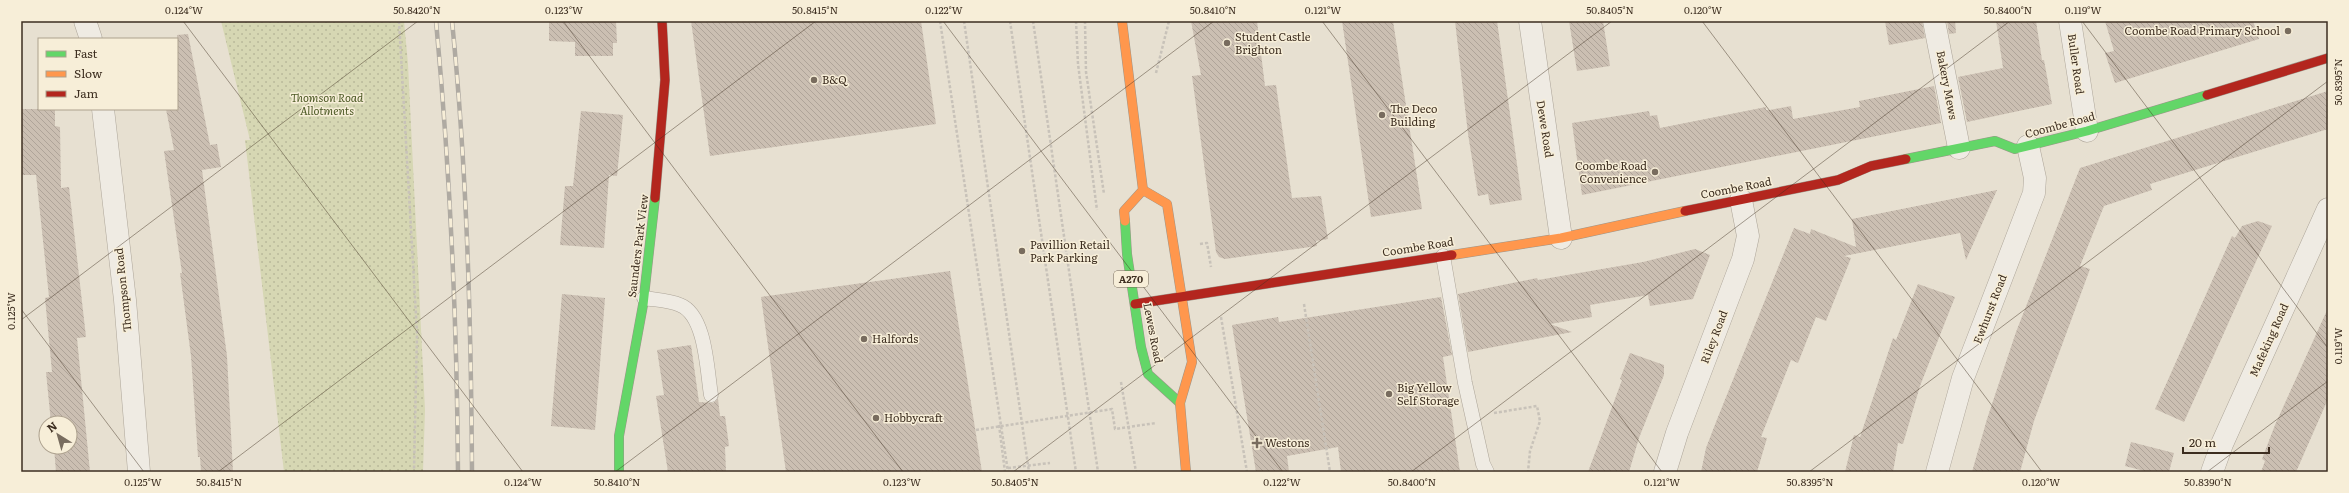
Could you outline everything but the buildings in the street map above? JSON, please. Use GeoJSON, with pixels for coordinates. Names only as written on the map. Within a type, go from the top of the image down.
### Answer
{"type":"FeatureCollection","features":[{"type":"Feature","properties":{"kind":"street"},"geometry":{"type":"LineString","coordinates":[[85,21],[91,38]]}},
{"type":"Feature","properties":{"kind":"street","name":"Saunders Park View"},"geometry":{"type":"LineString","coordinates":[[619,472],[619,436],[635,357],[644,298],[662,136],[664,80],[662,21]]}},
{"type":"Feature","properties":{"kind":"street"},"geometry":{"type":"LineString","coordinates":[[1122,21],[1143,190],[1167,204],[1183,296],[1192,362],[1180,403],[1180,420],[1186,472]]}},
{"type":"Feature","properties":{"kind":"street","name":"Dewe Road"},"geometry":{"type":"LineString","coordinates":[[1530,21],[1561,238]]}},
{"type":"Feature","properties":{"kind":"street","name":"Bakery Mews"},"geometry":{"type":"LineString","coordinates":[[1934,21],[1959,148]]}},
{"type":"Feature","properties":{"kind":"street","name":"Buller Road"},"geometry":{"type":"LineString","coordinates":[[2070,21],[2087,131]]}},
{"type":"Feature","properties":{"kind":"street","name":"Coombe Road"},"geometry":{"type":"LineString","coordinates":[[1135,304],[1300,277],[1561,238],[1638,220],[1838,180],[1871,166],[1994,141],[2015,149],[2087,131],[2328,58]]}},
{"type":"Feature","properties":{"kind":"street","name":"Thompson Road"},"geometry":{"type":"LineString","coordinates":[[103,110],[125,300],[139,472]]}},
{"type":"Feature","properties":{"kind":"street","name":"Ewhurst Road"},"geometry":{"type":"LineString","coordinates":[[1937,472],[1963,378],[2034,193],[2034,178],[2028,146]]}},
{"type":"Feature","properties":{"kind":"street","name":"Lewes Road"},"geometry":{"type":"LineString","coordinates":[[1143,190],[1124,212],[1127,254],[1135,304],[1148,374],[1180,403]]}},
{"type":"Feature","properties":{"kind":"street","name":"Riley Road"},"geometry":{"type":"LineString","coordinates":[[1665,472],[1677,433],[1743,259],[1748,236],[1741,200]]}},
{"type":"Feature","properties":{"kind":"street","name":"Mafeking Road"},"geometry":{"type":"LineString","coordinates":[[2212,472],[2222,444],[2328,209]]}},
{"type":"Feature","properties":{"kind":"lane"},"geometry":{"type":"LineString","coordinates":[[1443,256],[1465,383],[1483,464],[1487,472]]}},
{"type":"Feature","properties":{"kind":"lane"},"geometry":{"type":"LineString","coordinates":[[644,298],[681,305],[694,317],[700,330],[710,395]]}},
{"type":"Feature","properties":{"kind":"path"},"geometry":{"type":"LineString","coordinates":[[399,21],[417,333],[414,472]]}},
{"type":"Feature","properties":{"kind":"path"},"geometry":{"type":"LineString","coordinates":[[940,21],[973,252],[1008,472]]}},
{"type":"Feature","properties":{"kind":"path"},"geometry":{"type":"LineString","coordinates":[[964,21],[1028,472]]}},
{"type":"Feature","properties":{"kind":"path"},"geometry":{"type":"LineString","coordinates":[[1010,21],[1076,472]]}},
{"type":"Feature","properties":{"kind":"path"},"geometry":{"type":"LineString","coordinates":[[1033,21],[1091,412],[1098,472]]}},
{"type":"Feature","properties":{"kind":"path"},"geometry":{"type":"LineString","coordinates":[[1300,277],[1330,472]]}},
{"type":"Feature","properties":{"kind":"path"},"geometry":{"type":"LineString","coordinates":[[1473,416],[1537,406],[1540,421],[1530,451],[1528,472]]}},
{"type":"Feature","properties":{"kind":"path"},"geometry":{"type":"LineString","coordinates":[[976,430],[1000,425],[1112,409],[1115,429],[1180,420]]}},
{"type":"Feature","properties":{"kind":"path"},"geometry":{"type":"LineString","coordinates":[[1000,425],[1005,472]]}},
{"type":"Feature","properties":{"kind":"path"},"geometry":{"type":"LineString","coordinates":[[1008,468],[1050,463]]}},
{"type":"Feature","properties":{"kind":"green space","name":"Thomson Road Allotments"},"geometry":{"type":"Polygon","coordinates":[[[221,21],[404,21],[408,64],[425,410],[423,472],[284,472],[245,140],[250,140],[221,21]]]}},
{"type":"Feature","properties":{"kind":"railway"},"geometry":{"type":"LineString","coordinates":[[436,21],[452,246],[458,472]]}},
{"type":"Feature","properties":{"kind":"railway"},"geometry":{"type":"LineString","coordinates":[[452,21],[465,190],[471,359],[472,472]]}},
{"type":"Feature","properties":{"kind":"traffic: fast"},"geometry":{"type":"LineString","coordinates":[[1906,159],[1995,141],[2015,149],[2087,131],[2207,95]]}},
{"type":"Feature","properties":{"kind":"traffic: fast"},"geometry":{"type":"LineString","coordinates":[[619,472],[619,436],[643,305],[655,198]]}},
{"type":"Feature","properties":{"kind":"traffic: fast"},"geometry":{"type":"LineString","coordinates":[[1125,221],[1127,254],[1141,347],[1148,374],[1180,403]]}},
{"type":"Feature","properties":{"kind":"traffic: slow"},"geometry":{"type":"LineString","coordinates":[[1122,21],[1143,190],[1124,211],[1125,221]]}},
{"type":"Feature","properties":{"kind":"traffic: slow"},"geometry":{"type":"LineString","coordinates":[[1143,190],[1167,204],[1192,362],[1180,403],[1186,472]]}},
{"type":"Feature","properties":{"kind":"traffic: slow"},"geometry":{"type":"LineString","coordinates":[[1452,255],[1561,238],[1685,211]]}},
{"type":"Feature","properties":{"kind":"traffic: jam"},"geometry":{"type":"LineString","coordinates":[[655,198],[665,80],[662,21]]}},
{"type":"Feature","properties":{"kind":"traffic: jam"},"geometry":{"type":"LineString","coordinates":[[2207,95],[2328,58]]}},
{"type":"Feature","properties":{"kind":"traffic: jam"},"geometry":{"type":"LineString","coordinates":[[1685,211],[1838,180],[1871,166],[1906,159]]}},
{"type":"Feature","properties":{"kind":"traffic: jam"},"geometry":{"type":"LineString","coordinates":[[1135,304],[1452,255]]}},
{"type":"Feature","properties":{"kind":"place","name":"Coombe Road Primary School"},"geometry":{"type":"Point","coordinates":[2288,31]}},
{"type":"Feature","properties":{"kind":"place","name":"Student Castle Brighton"},"geometry":{"type":"Point","coordinates":[1227,43]}},
{"type":"Feature","properties":{"kind":"place","name":"B&Q"},"geometry":{"type":"Point","coordinates":[814,80]}},
{"type":"Feature","properties":{"kind":"place","name":"The Deco Building"},"geometry":{"type":"Point","coordinates":[1382,115]}},
{"type":"Feature","properties":{"kind":"place","name":"Coombe Road Convenience"},"geometry":{"type":"Point","coordinates":[1655,172]}},
{"type":"Feature","properties":{"kind":"place","name":"Pavillion Retail Park Parking"},"geometry":{"type":"Point","coordinates":[1022,251]}},
{"type":"Feature","properties":{"kind":"place","name":"Halfords"},"geometry":{"type":"Point","coordinates":[864,339]}},
{"type":"Feature","properties":{"kind":"place","name":"Big Yellow Self Storage"},"geometry":{"type":"Point","coordinates":[1389,394]}},
{"type":"Feature","properties":{"kind":"place","name":"Hobbycraft"},"geometry":{"type":"Point","coordinates":[876,418]}},
{"type":"Feature","properties":{"kind":"place","name":"Westons"},"geometry":{"type":"Point","coordinates":[1257,443]}}]}
